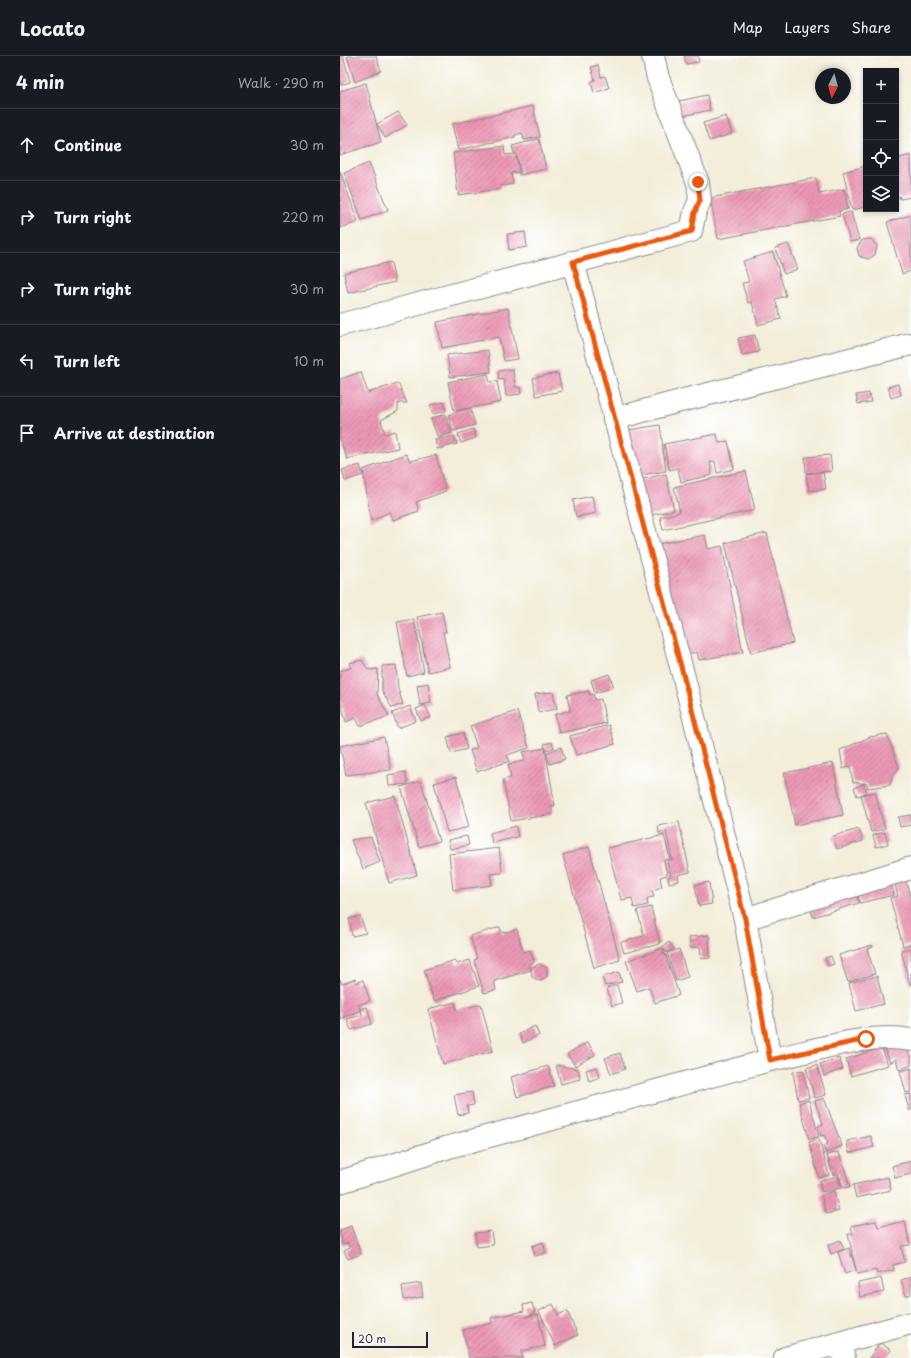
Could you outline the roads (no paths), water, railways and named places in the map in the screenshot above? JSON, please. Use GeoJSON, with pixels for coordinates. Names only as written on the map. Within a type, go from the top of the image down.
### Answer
{"type":"FeatureCollection","features":[{"type":"Feature","properties":{"kind":"street"},"geometry":{"type":"LineString","coordinates":[[340,325],[692,231],[695,212],[700,200],[698,182],[658,78],[653,56]]}},
{"type":"Feature","properties":{"kind":"street"},"geometry":{"type":"LineString","coordinates":[[573,262],[685,681],[745,919],[770,1060]]}},
{"type":"Feature","properties":{"kind":"street"},"geometry":{"type":"LineString","coordinates":[[614,419],[680,401],[911,344]]}},
{"type":"Feature","properties":{"kind":"street"},"geometry":{"type":"LineString","coordinates":[[745,919],[911,868]]}},
{"type":"Feature","properties":{"kind":"street"},"geometry":{"type":"LineString","coordinates":[[340,1182],[450,1147],[770,1060],[866,1039],[897,1038],[911,1040]]}},
{"type":"Feature","properties":{"kind":"street"},"geometry":{"type":"LineString","coordinates":[[784,1358],[842,1351],[911,1324]]}}]}
